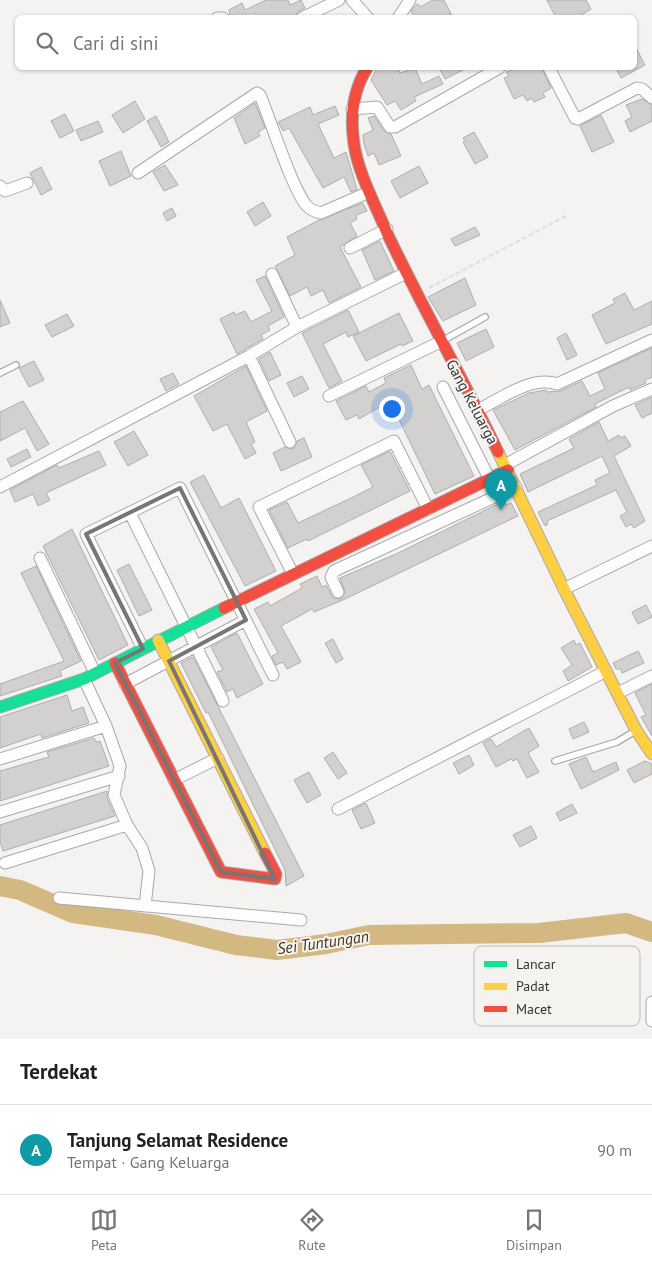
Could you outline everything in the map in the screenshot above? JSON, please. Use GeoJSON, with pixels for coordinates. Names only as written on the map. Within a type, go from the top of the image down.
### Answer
{"type":"FeatureCollection","features":[{"type":"Feature","properties":{"kind":"street"},"geometry":{"type":"LineString","coordinates":[[308,15],[337,0]]}},
{"type":"Feature","properties":{"kind":"street"},"geometry":{"type":"LineString","coordinates":[[352,0],[365,15]]}},
{"type":"Feature","properties":{"kind":"street"},"geometry":{"type":"LineString","coordinates":[[400,15],[410,0]]}},
{"type":"Feature","properties":{"kind":"street","name":"Gang Keluarga"},"geometry":{"type":"LineString","coordinates":[[366,70],[359,81],[353,104],[354,146],[370,192],[416,295],[478,410],[564,589],[636,730],[652,754]]}},
{"type":"Feature","properties":{"kind":"street"},"geometry":{"type":"LineString","coordinates":[[353,104],[376,107],[390,127],[395,127],[495,70]]}},
{"type":"Feature","properties":{"kind":"street"},"geometry":{"type":"LineString","coordinates":[[550,70],[575,118],[578,119],[637,88],[642,89],[652,98]]}},
{"type":"Feature","properties":{"kind":"street"},"geometry":{"type":"LineString","coordinates":[[138,173],[257,93],[260,95],[292,178],[306,205],[314,211],[321,213],[370,192]]}},
{"type":"Feature","properties":{"kind":"street"},"geometry":{"type":"LineString","coordinates":[[0,186],[5,191],[28,183]]}},
{"type":"Feature","properties":{"kind":"street"},"geometry":{"type":"LineString","coordinates":[[350,248],[387,229]]}},
{"type":"Feature","properties":{"kind":"street"},"geometry":{"type":"LineString","coordinates":[[0,487],[249,356],[297,327],[406,273]]}},
{"type":"Feature","properties":{"kind":"street"},"geometry":{"type":"LineString","coordinates":[[272,274],[297,327]]}},
{"type":"Feature","properties":{"kind":"street"},"geometry":{"type":"LineString","coordinates":[[478,410],[528,385],[548,381],[557,384],[652,340]]}},
{"type":"Feature","properties":{"kind":"street"},"geometry":{"type":"LineString","coordinates":[[329,396],[440,342]]}},
{"type":"Feature","properties":{"kind":"street"},"geometry":{"type":"LineString","coordinates":[[249,356],[290,442]]}},
{"type":"Feature","properties":{"kind":"street"},"geometry":{"type":"LineString","coordinates":[[442,387],[489,478]]}},
{"type":"Feature","properties":{"kind":"street"},"geometry":{"type":"LineString","coordinates":[[0,707],[84,679],[186,626],[489,478],[613,406],[652,389]]}},
{"type":"Feature","properties":{"kind":"street"},"geometry":{"type":"LineString","coordinates":[[293,574],[259,507],[394,441],[428,509]]}},
{"type":"Feature","properties":{"kind":"street"},"geometry":{"type":"LineString","coordinates":[[338,592],[332,576],[334,571],[516,487]]}},
{"type":"Feature","properties":{"kind":"street"},"geometry":{"type":"LineString","coordinates":[[142,648],[86,534],[180,488],[273,675]]}},
{"type":"Feature","properties":{"kind":"street"},"geometry":{"type":"LineString","coordinates":[[130,513],[223,701]]}},
{"type":"Feature","properties":{"kind":"street"},"geometry":{"type":"LineString","coordinates":[[564,589],[652,546]]}},
{"type":"Feature","properties":{"kind":"street"},"geometry":{"type":"LineString","coordinates":[[40,558],[96,673]]}},
{"type":"Feature","properties":{"kind":"street"},"geometry":{"type":"LineString","coordinates":[[125,684],[246,620]]}},
{"type":"Feature","properties":{"kind":"street"},"geometry":{"type":"LineString","coordinates":[[115,663],[221,872],[275,879],[276,874],[158,640]]}},
{"type":"Feature","properties":{"kind":"street"},"geometry":{"type":"LineString","coordinates":[[338,809],[606,671]]}},
{"type":"Feature","properties":{"kind":"street"},"geometry":{"type":"LineString","coordinates":[[618,693],[652,676]]}},
{"type":"Feature","properties":{"kind":"street"},"geometry":{"type":"LineString","coordinates":[[84,679],[106,726],[120,766],[114,796],[127,824],[142,848],[150,870],[145,906]]}},
{"type":"Feature","properties":{"kind":"street"},"geometry":{"type":"LineString","coordinates":[[0,759],[106,726]]}},
{"type":"Feature","properties":{"kind":"street"},"geometry":{"type":"LineString","coordinates":[[174,780],[218,758]]}},
{"type":"Feature","properties":{"kind":"street"},"geometry":{"type":"LineString","coordinates":[[0,812],[119,776]]}},
{"type":"Feature","properties":{"kind":"street"},"geometry":{"type":"LineString","coordinates":[[5,863],[127,824]]}},
{"type":"Feature","properties":{"kind":"street"},"geometry":{"type":"LineString","coordinates":[[59,898],[301,920]]}},
{"type":"Feature","properties":{"kind":"street"},"geometry":{"type":"LineString","coordinates":[[652,1002],[652,1021]]}},
{"type":"Feature","properties":{"kind":"lane"},"geometry":{"type":"LineString","coordinates":[[440,342],[485,317]]}},
{"type":"Feature","properties":{"kind":"lane"},"geometry":{"type":"LineString","coordinates":[[0,373],[16,365]]}},
{"type":"Feature","properties":{"kind":"lane"},"geometry":{"type":"LineString","coordinates":[[555,761],[617,742],[636,730]]}},
{"type":"Feature","properties":{"kind":"path"},"geometry":{"type":"LineString","coordinates":[[416,295],[566,216]]}},
{"type":"Feature","properties":{"kind":"highlighted area"},"geometry":{"type":"Polygon","coordinates":[[[180,488],[246,620],[169,661],[275,879],[221,872],[115,663],[143,649],[86,534],[180,488]]]}},
{"type":"Feature","properties":{"kind":"building"},"geometry":{"type":"Polygon","coordinates":[[[266,0],[288,0],[290,5],[301,0],[305,8],[296,15],[230,15],[229,10],[242,3],[245,10],[266,0]]]}},
{"type":"Feature","properties":{"kind":"building"},"geometry":{"type":"Polygon","coordinates":[[[433,0],[444,0],[452,15],[413,15],[411,11],[416,5],[418,4],[420,7],[433,0]]]}},
{"type":"Feature","properties":{"kind":"building"},"geometry":{"type":"Polygon","coordinates":[[[547,0],[586,0],[591,9],[581,15],[554,15],[547,0]]]}},
{"type":"Feature","properties":{"kind":"building"},"geometry":{"type":"Polygon","coordinates":[[[637,50],[645,65],[637,69],[637,50]]]}},
{"type":"Feature","properties":{"kind":"building"},"geometry":{"type":"Polygon","coordinates":[[[376,70],[399,70],[400,73],[416,70],[422,84],[439,76],[443,84],[414,97],[416,101],[401,110],[395,101],[387,105],[371,80],[376,70]]]}},
{"type":"Feature","properties":{"kind":"building"},"geometry":{"type":"Polygon","coordinates":[[[440,70],[463,70],[445,79],[440,70]]]}},
{"type":"Feature","properties":{"kind":"building"},"geometry":{"type":"Polygon","coordinates":[[[512,70],[543,70],[551,88],[543,93],[545,97],[534,102],[532,98],[527,101],[523,95],[514,99],[504,78],[509,76],[506,72],[512,70]]]}},
{"type":"Feature","properties":{"kind":"building"},"geometry":{"type":"Polygon","coordinates":[[[617,70],[636,70],[621,78],[617,70]]]}},
{"type":"Feature","properties":{"kind":"building"},"geometry":{"type":"Polygon","coordinates":[[[642,99],[652,105],[652,121],[630,132],[625,121],[632,117],[626,105],[642,99]]]}},
{"type":"Feature","properties":{"kind":"building"},"geometry":{"type":"Polygon","coordinates":[[[135,101],[145,119],[123,133],[112,115],[135,101]]]}},
{"type":"Feature","properties":{"kind":"building"},"geometry":{"type":"Polygon","coordinates":[[[255,103],[265,128],[258,132],[260,136],[245,144],[234,118],[255,103]]]}},
{"type":"Feature","properties":{"kind":"building"},"geometry":{"type":"Polygon","coordinates":[[[335,106],[339,115],[318,124],[334,158],[346,152],[357,189],[351,192],[344,177],[323,188],[289,128],[283,131],[278,122],[310,107],[313,115],[335,106]]]}},
{"type":"Feature","properties":{"kind":"building"},"geometry":{"type":"Polygon","coordinates":[[[65,114],[74,131],[60,138],[51,121],[65,114]]]}},
{"type":"Feature","properties":{"kind":"building"},"geometry":{"type":"Polygon","coordinates":[[[601,115],[614,142],[592,152],[580,126],[601,115]]]}},
{"type":"Feature","properties":{"kind":"building"},"geometry":{"type":"Polygon","coordinates":[[[156,116],[169,142],[161,147],[147,121],[156,116]]]}},
{"type":"Feature","properties":{"kind":"building"},"geometry":{"type":"Polygon","coordinates":[[[374,116],[384,131],[391,134],[401,156],[379,165],[374,153],[368,156],[363,135],[373,130],[368,118],[374,116]]]}},
{"type":"Feature","properties":{"kind":"building"},"geometry":{"type":"Polygon","coordinates":[[[98,121],[103,132],[81,141],[76,130],[98,121]]]}},
{"type":"Feature","properties":{"kind":"building"},"geometry":{"type":"Polygon","coordinates":[[[474,132],[488,157],[475,164],[463,142],[465,141],[463,138],[474,132]]]}},
{"type":"Feature","properties":{"kind":"building"},"geometry":{"type":"Polygon","coordinates":[[[121,151],[131,176],[110,186],[99,161],[121,151]]]}},
{"type":"Feature","properties":{"kind":"building"},"geometry":{"type":"Polygon","coordinates":[[[165,165],[178,185],[164,191],[153,172],[165,165]]]}},
{"type":"Feature","properties":{"kind":"building"},"geometry":{"type":"Polygon","coordinates":[[[419,166],[428,183],[400,198],[391,181],[419,166]]]}},
{"type":"Feature","properties":{"kind":"building"},"geometry":{"type":"Polygon","coordinates":[[[41,167],[52,189],[41,195],[30,173],[41,167]]]}},
{"type":"Feature","properties":{"kind":"building"},"geometry":{"type":"Polygon","coordinates":[[[263,202],[271,216],[255,226],[247,212],[263,202]]]}},
{"type":"Feature","properties":{"kind":"building"},"geometry":{"type":"Polygon","coordinates":[[[363,203],[367,211],[356,215],[357,219],[350,223],[357,236],[340,247],[361,287],[329,303],[323,290],[311,296],[307,287],[290,296],[275,266],[295,255],[287,237],[319,220],[363,203]]]}},
{"type":"Feature","properties":{"kind":"building"},"geometry":{"type":"Polygon","coordinates":[[[172,208],[176,216],[167,221],[163,213],[172,208]]]}},
{"type":"Feature","properties":{"kind":"building"},"geometry":{"type":"Polygon","coordinates":[[[475,227],[480,235],[455,246],[451,239],[475,227]]]}},
{"type":"Feature","properties":{"kind":"building"},"geometry":{"type":"Polygon","coordinates":[[[380,241],[394,271],[375,280],[362,250],[380,241]]]}},
{"type":"Feature","properties":{"kind":"building"},"geometry":{"type":"Polygon","coordinates":[[[265,276],[284,317],[268,326],[270,330],[261,335],[263,339],[237,354],[220,319],[234,312],[235,315],[245,311],[251,322],[272,311],[256,280],[265,276]]]}},
{"type":"Feature","properties":{"kind":"building"},"geometry":{"type":"Polygon","coordinates":[[[465,278],[476,305],[443,321],[428,297],[465,278]]]}},
{"type":"Feature","properties":{"kind":"building"},"geometry":{"type":"Polygon","coordinates":[[[625,293],[634,310],[652,301],[652,324],[606,344],[592,315],[615,303],[613,299],[625,293]]]}},
{"type":"Feature","properties":{"kind":"building"},"geometry":{"type":"Polygon","coordinates":[[[0,300],[10,323],[0,327],[0,300]]]}},
{"type":"Feature","properties":{"kind":"building"},"geometry":{"type":"Polygon","coordinates":[[[348,310],[359,332],[348,337],[346,332],[323,344],[342,381],[329,388],[302,333],[348,310]]]}},
{"type":"Feature","properties":{"kind":"building"},"geometry":{"type":"Polygon","coordinates":[[[399,313],[413,341],[402,346],[401,344],[366,361],[353,336],[399,313]]]}},
{"type":"Feature","properties":{"kind":"building"},"geometry":{"type":"Polygon","coordinates":[[[67,314],[74,326],[52,337],[45,325],[67,314]]]}},
{"type":"Feature","properties":{"kind":"building"},"geometry":{"type":"Polygon","coordinates":[[[486,329],[494,347],[466,361],[457,343],[486,329]]]}},
{"type":"Feature","properties":{"kind":"building"},"geometry":{"type":"Polygon","coordinates":[[[566,333],[577,355],[567,360],[557,338],[566,333]]]}},
{"type":"Feature","properties":{"kind":"building"},"geometry":{"type":"Polygon","coordinates":[[[652,348],[652,377],[645,380],[646,383],[630,390],[629,387],[595,404],[596,407],[515,450],[493,410],[529,393],[546,390],[547,392],[560,391],[582,381],[590,396],[605,389],[598,373],[652,348]]]}},
{"type":"Feature","properties":{"kind":"building"},"geometry":{"type":"Polygon","coordinates":[[[270,352],[281,375],[269,381],[259,359],[270,352]]]}},
{"type":"Feature","properties":{"kind":"building"},"geometry":{"type":"Polygon","coordinates":[[[34,361],[44,380],[29,387],[19,368],[34,361]]]}},
{"type":"Feature","properties":{"kind":"building"},"geometry":{"type":"Polygon","coordinates":[[[411,365],[422,389],[429,385],[474,476],[435,494],[390,401],[359,419],[357,415],[346,420],[336,401],[366,386],[369,392],[386,383],[384,378],[411,365]]]}},
{"type":"Feature","properties":{"kind":"building"},"geometry":{"type":"Polygon","coordinates":[[[246,366],[267,411],[246,422],[255,442],[251,444],[256,453],[245,459],[227,424],[213,431],[194,396],[246,366]]]}},
{"type":"Feature","properties":{"kind":"building"},"geometry":{"type":"Polygon","coordinates":[[[173,373],[179,384],[166,391],[160,379],[173,373]]]}},
{"type":"Feature","properties":{"kind":"building"},"geometry":{"type":"Polygon","coordinates":[[[302,376],[309,389],[294,397],[287,383],[302,376]]]}},
{"type":"Feature","properties":{"kind":"building"},"geometry":{"type":"Polygon","coordinates":[[[652,397],[652,413],[642,418],[635,405],[652,397]]]}},
{"type":"Feature","properties":{"kind":"building"},"geometry":{"type":"Polygon","coordinates":[[[23,401],[49,444],[37,451],[25,428],[0,441],[0,412],[23,401]]]}},
{"type":"Feature","properties":{"kind":"building"},"geometry":{"type":"Polygon","coordinates":[[[599,422],[608,441],[619,435],[621,438],[625,436],[631,446],[614,456],[645,521],[634,528],[631,524],[626,527],[620,516],[627,512],[616,490],[547,521],[548,524],[545,526],[538,512],[597,485],[595,480],[610,473],[602,456],[528,492],[520,474],[574,448],[569,439],[599,422]]]}},
{"type":"Feature","properties":{"kind":"building"},"geometry":{"type":"Polygon","coordinates":[[[134,431],[148,455],[128,466],[114,442],[134,431]]]}},
{"type":"Feature","properties":{"kind":"building"},"geometry":{"type":"Polygon","coordinates":[[[304,438],[312,457],[281,471],[273,453],[285,447],[293,449],[297,441],[304,438]]]}},
{"type":"Feature","properties":{"kind":"building"},"geometry":{"type":"Polygon","coordinates":[[[27,449],[31,457],[11,467],[7,459],[27,449]]]}},
{"type":"Feature","properties":{"kind":"building"},"geometry":{"type":"Polygon","coordinates":[[[99,451],[106,465],[46,493],[50,500],[38,506],[33,494],[15,502],[10,490],[57,465],[59,468],[99,451]]]}},
{"type":"Feature","properties":{"kind":"building"},"geometry":{"type":"Polygon","coordinates":[[[390,451],[410,491],[308,541],[307,539],[288,548],[269,510],[287,502],[298,523],[351,498],[373,487],[361,465],[390,451]]]}},
{"type":"Feature","properties":{"kind":"building"},"geometry":{"type":"Polygon","coordinates":[[[204,475],[221,508],[239,498],[276,571],[245,586],[190,482],[204,475]]]}},
{"type":"Feature","properties":{"kind":"building"},"geometry":{"type":"Polygon","coordinates":[[[504,501],[506,505],[511,503],[518,516],[345,599],[314,612],[312,609],[281,626],[301,662],[287,669],[283,662],[276,665],[272,656],[278,653],[254,609],[268,602],[270,606],[302,588],[300,584],[317,576],[322,587],[326,585],[333,598],[341,599],[345,592],[340,578],[396,554],[504,501]]]}},
{"type":"Feature","properties":{"kind":"building"},"geometry":{"type":"Polygon","coordinates":[[[72,529],[128,645],[99,660],[43,546],[72,529]]]}},
{"type":"Feature","properties":{"kind":"building"},"geometry":{"type":"Polygon","coordinates":[[[129,564],[152,610],[139,616],[117,570],[129,564]]]}},
{"type":"Feature","properties":{"kind":"building"},"geometry":{"type":"Polygon","coordinates":[[[36,566],[81,661],[60,671],[62,676],[0,696],[0,684],[64,661],[21,573],[36,566]]]}},
{"type":"Feature","properties":{"kind":"building"},"geometry":{"type":"Polygon","coordinates":[[[646,605],[652,617],[638,624],[632,612],[646,605]]]}},
{"type":"Feature","properties":{"kind":"building"},"geometry":{"type":"Polygon","coordinates":[[[237,633],[263,684],[237,698],[233,689],[227,692],[217,672],[223,670],[211,647],[237,633]]]}},
{"type":"Feature","properties":{"kind":"building"},"geometry":{"type":"Polygon","coordinates":[[[333,639],[343,659],[336,663],[325,643],[333,639]]]}},
{"type":"Feature","properties":{"kind":"building"},"geometry":{"type":"Polygon","coordinates":[[[574,640],[576,645],[580,643],[592,667],[568,681],[563,671],[572,665],[561,648],[574,640]]]}},
{"type":"Feature","properties":{"kind":"building"},"geometry":{"type":"Polygon","coordinates":[[[638,651],[644,663],[622,673],[621,669],[616,669],[613,663],[638,651]]]}},
{"type":"Feature","properties":{"kind":"building"},"geometry":{"type":"Polygon","coordinates":[[[193,657],[304,876],[286,886],[285,870],[208,712],[206,713],[181,663],[193,657]]]}},
{"type":"Feature","properties":{"kind":"building"},"geometry":{"type":"Polygon","coordinates":[[[652,684],[652,736],[641,717],[646,715],[635,693],[652,684]]]}},
{"type":"Feature","properties":{"kind":"building"},"geometry":{"type":"Polygon","coordinates":[[[67,695],[72,711],[83,707],[89,723],[42,738],[41,734],[0,748],[0,717],[67,695]]]}},
{"type":"Feature","properties":{"kind":"building"},"geometry":{"type":"Polygon","coordinates":[[[584,722],[589,732],[573,739],[569,729],[584,722]]]}},
{"type":"Feature","properties":{"kind":"building"},"geometry":{"type":"Polygon","coordinates":[[[529,728],[539,746],[528,753],[539,772],[527,778],[517,759],[513,761],[511,759],[496,767],[483,743],[491,739],[496,747],[529,728]]]}},
{"type":"Feature","properties":{"kind":"building"},"geometry":{"type":"Polygon","coordinates":[[[94,738],[96,742],[100,741],[109,766],[0,801],[0,771],[49,757],[47,752],[94,738]]]}},
{"type":"Feature","properties":{"kind":"building"},"geometry":{"type":"Polygon","coordinates":[[[333,752],[347,773],[338,779],[324,758],[333,752]]]}},
{"type":"Feature","properties":{"kind":"building"},"geometry":{"type":"Polygon","coordinates":[[[469,755],[474,765],[459,774],[453,763],[469,755]]]}},
{"type":"Feature","properties":{"kind":"building"},"geometry":{"type":"Polygon","coordinates":[[[586,757],[593,772],[616,762],[619,770],[581,789],[569,764],[586,757]]]}},
{"type":"Feature","properties":{"kind":"building"},"geometry":{"type":"Polygon","coordinates":[[[645,761],[652,764],[652,774],[634,783],[627,770],[645,761]]]}},
{"type":"Feature","properties":{"kind":"building"},"geometry":{"type":"Polygon","coordinates":[[[309,772],[321,795],[307,803],[294,780],[309,772]]]}},
{"type":"Feature","properties":{"kind":"building"},"geometry":{"type":"Polygon","coordinates":[[[107,791],[107,798],[115,816],[3,851],[0,841],[0,825],[107,791]]]}},
{"type":"Feature","properties":{"kind":"building"},"geometry":{"type":"Polygon","coordinates":[[[366,803],[375,823],[361,829],[352,810],[366,803]]]}},
{"type":"Feature","properties":{"kind":"building"},"geometry":{"type":"Polygon","coordinates":[[[572,804],[577,813],[560,821],[556,813],[572,804]]]}},
{"type":"Feature","properties":{"kind":"building"},"geometry":{"type":"Polygon","coordinates":[[[531,826],[537,838],[520,847],[513,835],[531,826]]]}},
{"type":"Feature","properties":{"kind":"waterway","name":"Sei Tuntungan"},"geometry":{"type":"LineString","coordinates":[[0,886],[20,890],[73,913],[156,925],[236,945],[277,950],[326,944],[369,935],[539,933],[626,923],[652,932]]}},
{"type":"Feature","properties":{"kind":"traffic: fast"},"geometry":{"type":"LineString","coordinates":[[0,707],[84,679],[224,608]]}},
{"type":"Feature","properties":{"kind":"traffic: slow"},"geometry":{"type":"LineString","coordinates":[[498,452],[564,589],[636,730],[652,754]]}},
{"type":"Feature","properties":{"kind":"traffic: slow"},"geometry":{"type":"LineString","coordinates":[[158,640],[265,853]]}},
{"type":"Feature","properties":{"kind":"traffic: jam"},"geometry":{"type":"LineString","coordinates":[[366,70],[355,95],[352,114],[354,144],[363,178],[400,261],[498,452]]}},
{"type":"Feature","properties":{"kind":"traffic: jam"},"geometry":{"type":"LineString","coordinates":[[224,608],[508,470]]}},
{"type":"Feature","properties":{"kind":"traffic: jam"},"geometry":{"type":"LineString","coordinates":[[115,663],[221,872],[275,879],[276,874],[265,853]]}},
{"type":"Feature","properties":{"kind":"place","name":"Tanjung Selamat Residence"},"geometry":{"type":"Point","coordinates":[501,510]}}]}
